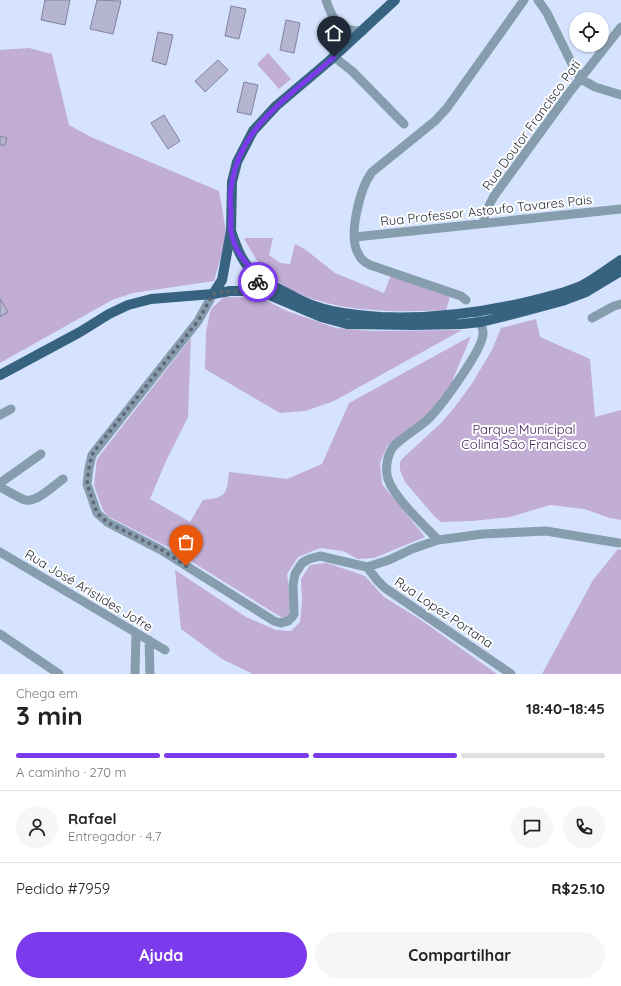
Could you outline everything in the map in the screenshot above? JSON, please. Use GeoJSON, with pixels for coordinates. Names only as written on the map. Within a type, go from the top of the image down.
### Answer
{"type":"FeatureCollection","features":[{"type":"Feature","properties":{"kind":"main road"},"geometry":{"type":"LineString","coordinates":[[213,294],[222,280],[231,231],[232,182],[237,162],[251,134],[276,106],[334,57],[395,0]]}},
{"type":"Feature","properties":{"kind":"main road"},"geometry":{"type":"LineString","coordinates":[[231,231],[240,255],[251,269],[277,288],[308,304],[352,315],[423,318],[478,317]]}},
{"type":"Feature","properties":{"kind":"main road"},"geometry":{"type":"LineString","coordinates":[[226,256],[233,253],[240,255]]}},
{"type":"Feature","properties":{"kind":"main road"},"geometry":{"type":"LineString","coordinates":[[584,288],[621,260]]}},
{"type":"Feature","properties":{"kind":"main road"},"geometry":{"type":"LineString","coordinates":[[0,375],[80,332],[128,304],[151,299],[213,294],[230,291],[248,291],[269,295],[321,317],[347,324],[415,325],[478,317],[537,299],[584,288],[621,271]]}},
{"type":"Feature","properties":{"kind":"main road"},"geometry":{"type":"LineString","coordinates":[[248,291],[254,288],[257,283],[257,274]]}},
{"type":"Feature","properties":{"kind":"main road"},"geometry":{"type":"LineString","coordinates":[[222,280],[224,285],[230,291]]}},
{"type":"Feature","properties":{"kind":"street"},"geometry":{"type":"LineString","coordinates":[[326,0],[335,21],[336,42],[334,57],[352,71],[404,124]]}},
{"type":"Feature","properties":{"kind":"street"},"geometry":{"type":"LineString","coordinates":[[466,300],[461,296],[370,265],[363,261],[358,255],[355,237],[357,209],[368,178],[379,166],[435,122],[447,108],[524,0]]}},
{"type":"Feature","properties":{"kind":"street"},"geometry":{"type":"LineString","coordinates":[[538,0],[547,13],[581,79],[595,87],[621,95]]}},
{"type":"Feature","properties":{"kind":"street"},"geometry":{"type":"LineString","coordinates":[[545,0],[547,13]]}},
{"type":"Feature","properties":{"kind":"street"},"geometry":{"type":"LineString","coordinates":[[335,21],[348,30],[362,30]]}},
{"type":"Feature","properties":{"kind":"street","name":"Rua Doutor Francisco Pati"},"geometry":{"type":"LineString","coordinates":[[483,223],[486,211],[494,196],[565,99],[616,40],[621,26]]}},
{"type":"Feature","properties":{"kind":"street","name":"Rua Professor Astoufo Tavares Pais"},"geometry":{"type":"LineString","coordinates":[[355,237],[621,209]]}},
{"type":"Feature","properties":{"kind":"street"},"geometry":{"type":"LineString","coordinates":[[213,294],[198,321],[92,455],[87,484],[97,513],[107,522],[162,550],[278,623],[288,621],[294,614],[293,585],[295,574],[302,563],[320,556],[367,567],[438,540],[483,534],[546,531],[619,543]]}},
{"type":"Feature","properties":{"kind":"street"},"geometry":{"type":"LineString","coordinates":[[592,318],[614,306],[621,304]]}},
{"type":"Feature","properties":{"kind":"street"},"geometry":{"type":"LineString","coordinates":[[438,540],[393,489],[388,479],[388,456],[393,447],[438,410],[449,395],[482,341],[484,333],[478,317]]}},
{"type":"Feature","properties":{"kind":"street"},"geometry":{"type":"LineString","coordinates":[[0,415],[12,409]]}},
{"type":"Feature","properties":{"kind":"street"},"geometry":{"type":"LineString","coordinates":[[0,483],[41,454]]}},
{"type":"Feature","properties":{"kind":"street"},"geometry":{"type":"LineString","coordinates":[[0,487],[25,500],[31,500],[38,498],[63,479]]}},
{"type":"Feature","properties":{"kind":"street","name":"Rua José Aristides Jofre"},"geometry":{"type":"LineString","coordinates":[[0,552],[165,650]]}},
{"type":"Feature","properties":{"kind":"street","name":"Rua Lopez Portana"},"geometry":{"type":"LineString","coordinates":[[367,567],[385,588],[511,674]]}},
{"type":"Feature","properties":{"kind":"street"},"geometry":{"type":"LineString","coordinates":[[135,674],[136,633]]}},
{"type":"Feature","properties":{"kind":"street"},"geometry":{"type":"LineString","coordinates":[[0,634],[59,674]]}},
{"type":"Feature","properties":{"kind":"street"},"geometry":{"type":"LineString","coordinates":[[149,640],[150,674]]}},
{"type":"Feature","properties":{"kind":"green space"},"geometry":{"type":"Polygon","coordinates":[[[29,48],[52,54],[69,125],[91,137],[219,191],[227,237],[214,281],[133,293],[112,300],[0,363],[0,50],[29,48]]]}},
{"type":"Feature","properties":{"kind":"green space"},"geometry":{"type":"Polygon","coordinates":[[[268,53],[291,79],[279,89],[257,64],[268,53]]]}},
{"type":"Feature","properties":{"kind":"green space"},"geometry":{"type":"Polygon","coordinates":[[[244,238],[273,238],[269,255],[280,263],[290,264],[295,244],[306,250],[335,273],[384,293],[391,275],[450,297],[446,310],[400,311],[349,308],[325,303],[302,295],[281,284],[264,269],[255,258],[244,238]]]}},
{"type":"Feature","properties":{"kind":"green space"},"geometry":{"type":"Polygon","coordinates":[[[224,297],[261,298],[287,311],[336,328],[371,331],[462,330],[334,401],[305,411],[280,413],[205,369],[206,331],[211,309],[224,297]]]}},
{"type":"Feature","properties":{"kind":"green space","name":"Parque Municipal Colina São Francisco"},"geometry":{"type":"Polygon","coordinates":[[[536,319],[540,337],[590,359],[595,417],[621,410],[621,520],[610,518],[584,509],[550,505],[510,517],[472,521],[441,522],[405,482],[400,470],[400,462],[441,423],[454,408],[471,385],[492,350],[501,328],[536,319]]]}},
{"type":"Feature","properties":{"kind":"green space"},"geometry":{"type":"Polygon","coordinates":[[[471,336],[451,384],[429,414],[387,446],[380,463],[382,484],[425,537],[374,558],[358,559],[343,551],[320,548],[298,557],[287,574],[290,602],[289,613],[284,619],[168,547],[107,516],[102,508],[94,485],[97,459],[191,338],[188,417],[166,461],[150,499],[190,522],[203,500],[216,498],[224,494],[229,472],[287,479],[322,464],[349,403],[471,336]]]}},
{"type":"Feature","properties":{"kind":"green space"},"geometry":{"type":"Polygon","coordinates":[[[618,549],[621,550],[621,674],[542,674],[593,580],[618,549]]]}},
{"type":"Feature","properties":{"kind":"green space"},"geometry":{"type":"Polygon","coordinates":[[[327,563],[365,576],[384,597],[418,618],[497,674],[253,674],[222,659],[181,629],[175,570],[246,617],[276,630],[291,631],[300,622],[302,601],[301,579],[310,565],[327,563]]]}},
{"type":"Feature","properties":{"kind":"building"},"geometry":{"type":"Polygon","coordinates":[[[45,0],[70,0],[65,25],[41,20],[45,0]]]}},
{"type":"Feature","properties":{"kind":"building"},"geometry":{"type":"Polygon","coordinates":[[[97,0],[121,1],[113,34],[90,29],[97,0]]]}},
{"type":"Feature","properties":{"kind":"building"},"geometry":{"type":"Polygon","coordinates":[[[231,6],[246,9],[239,39],[225,36],[231,6]]]}},
{"type":"Feature","properties":{"kind":"building"},"geometry":{"type":"Polygon","coordinates":[[[286,20],[300,23],[294,53],[280,50],[286,20]]]}},
{"type":"Feature","properties":{"kind":"building"},"geometry":{"type":"Polygon","coordinates":[[[158,32],[173,35],[166,65],[152,61],[158,32]]]}},
{"type":"Feature","properties":{"kind":"building"},"geometry":{"type":"Polygon","coordinates":[[[218,60],[228,70],[205,92],[195,81],[218,60]]]}},
{"type":"Feature","properties":{"kind":"building"},"geometry":{"type":"Polygon","coordinates":[[[244,82],[258,85],[251,115],[237,112],[244,82]]]}},
{"type":"Feature","properties":{"kind":"building"},"geometry":{"type":"Polygon","coordinates":[[[164,115],[180,141],[168,149],[151,123],[164,115]]]}},
{"type":"Feature","properties":{"kind":"building"},"geometry":{"type":"Polygon","coordinates":[[[0,136],[7,138],[5,145],[0,145],[0,136]]]}},
{"type":"Feature","properties":{"kind":"building"},"geometry":{"type":"Polygon","coordinates":[[[0,299],[8,312],[0,317],[0,299]]]}},
{"type":"Feature","properties":{"kind":"way so far"},"geometry":{"type":"LineString","coordinates":[[186,566],[162,550],[107,522],[97,513],[87,484],[92,455],[167,358],[198,321],[213,294],[230,291],[248,291],[254,288],[258,282]]}},
{"type":"Feature","properties":{"kind":"route"},"geometry":{"type":"LineString","coordinates":[[258,282],[257,274],[245,263],[240,255],[231,231],[230,198],[237,162],[242,148],[253,130],[276,106],[334,57]]}}]}
